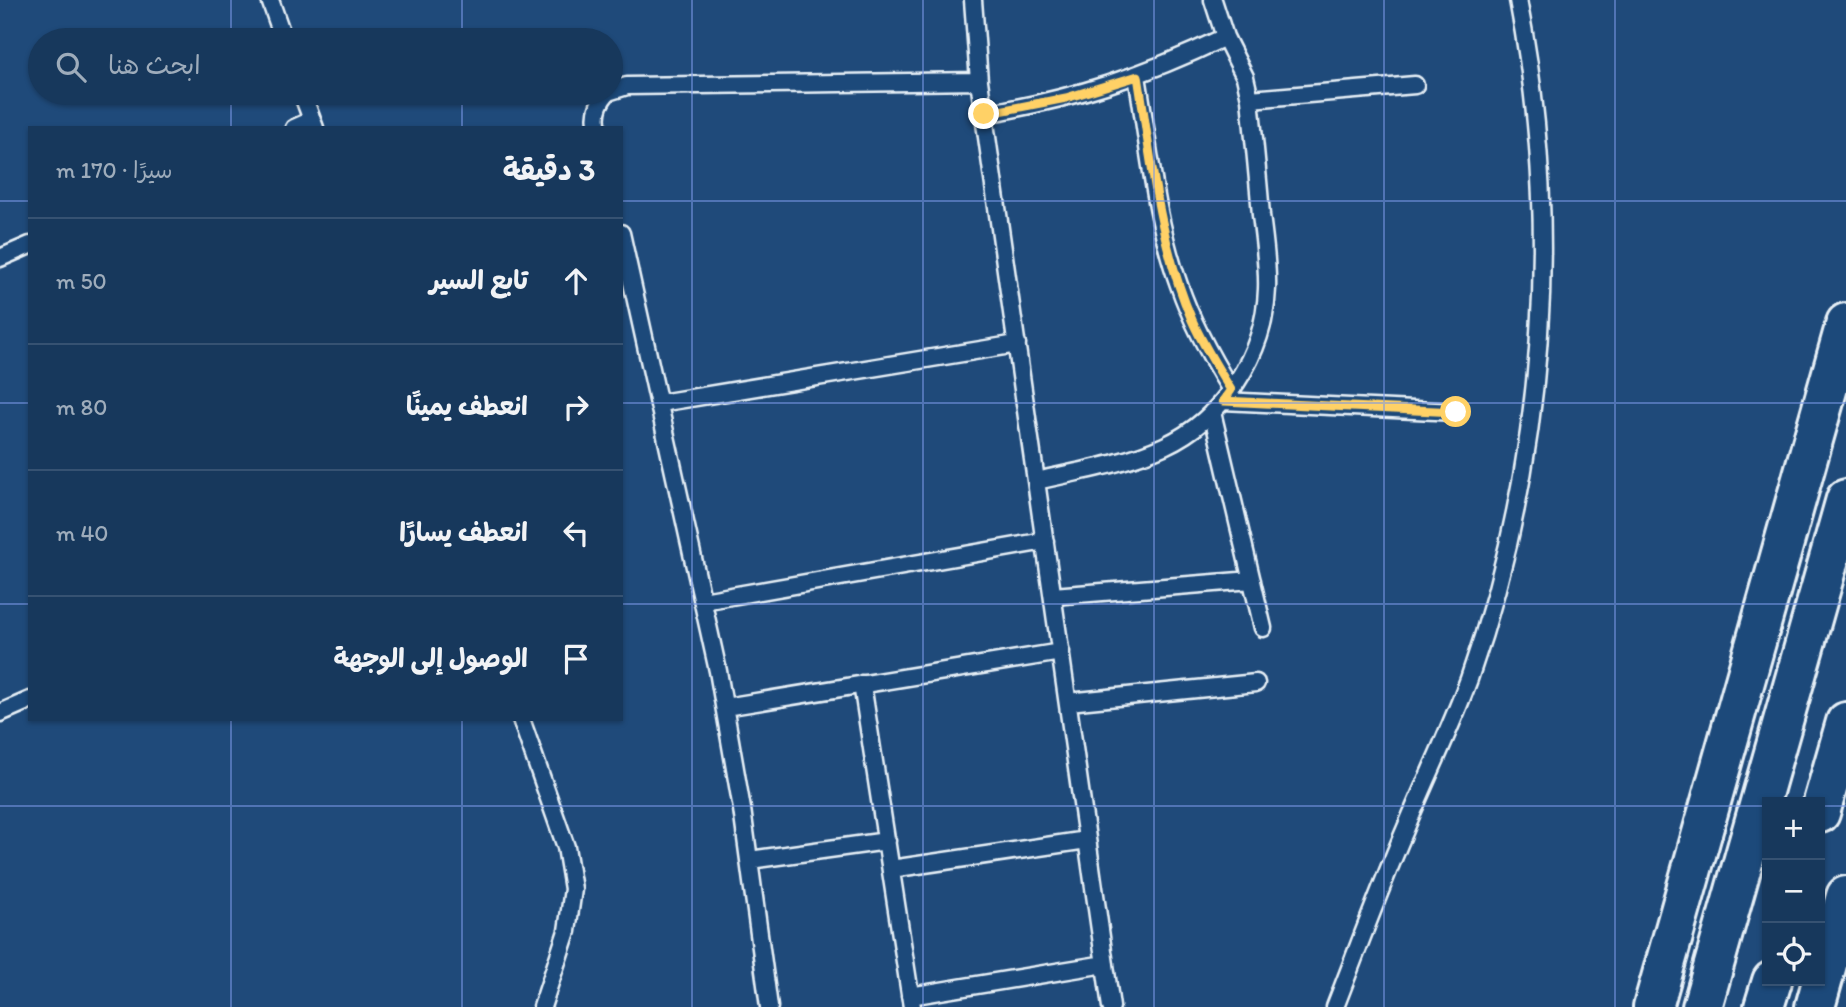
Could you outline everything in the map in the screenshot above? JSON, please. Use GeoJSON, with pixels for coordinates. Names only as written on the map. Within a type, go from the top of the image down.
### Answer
{"type":"FeatureCollection","features":[{"type":"Feature","properties":{"kind":"highway"},"geometry":{"type":"LineString","coordinates":[[1653,1007],[1846,323]]}},
{"type":"Feature","properties":{"kind":"highway"},"geometry":{"type":"LineString","coordinates":[[1702,1007],[1846,499]]}},
{"type":"Feature","properties":{"kind":"highway"},"geometry":{"type":"LineString","coordinates":[[1825,797],[1846,722]]}},
{"type":"Feature","properties":{"kind":"highway"},"geometry":{"type":"LineString","coordinates":[[1815,1007],[1846,896]]}},
{"type":"Feature","properties":{"kind":"highway"},"geometry":{"type":"LineString","coordinates":[[1764,1007],[1770,986]]}},
{"type":"Feature","properties":{"kind":"lane"},"geometry":{"type":"LineString","coordinates":[[270,0],[280,28]]}},
{"type":"Feature","properties":{"kind":"lane"},"geometry":{"type":"LineString","coordinates":[[973,0],[979,81],[1111,1007]]}},
{"type":"Feature","properties":{"kind":"lane"},"geometry":{"type":"LineString","coordinates":[[1037,481],[1141,455],[1167,445],[1191,430],[1222,401],[1250,359],[1262,326],[1267,290],[1250,99],[1245,77],[1225,37],[1213,0]]}},
{"type":"Feature","properties":{"kind":"lane"},"geometry":{"type":"LineString","coordinates":[[1335,1007],[1405,828],[1469,679],[1513,523],[1528,443],[1540,308],[1541,200],[1536,119],[1518,0]]}},
{"type":"Feature","properties":{"kind":"lane"},"geometry":{"type":"LineString","coordinates":[[984,114],[1066,98],[1138,76],[1225,37]]}},
{"type":"Feature","properties":{"kind":"lane"},"geometry":{"type":"LineString","coordinates":[[1138,76],[1167,246],[1193,321],[1211,357],[1222,401],[1252,580],[1263,628]]}},
{"type":"Feature","properties":{"kind":"lane"},"geometry":{"type":"LineString","coordinates":[[623,87],[979,81]]}},
{"type":"Feature","properties":{"kind":"lane"},"geometry":{"type":"LineString","coordinates":[[1250,99],[1415,85]]}},
{"type":"Feature","properties":{"kind":"lane"},"geometry":{"type":"LineString","coordinates":[[306,105],[313,124]]}},
{"type":"Feature","properties":{"kind":"lane"},"geometry":{"type":"LineString","coordinates":[[598,126],[596,112],[599,105]]}},
{"type":"Feature","properties":{"kind":"lane"},"geometry":{"type":"LineString","coordinates":[[623,242],[725,707],[750,860],[769,1007]]}},
{"type":"Feature","properties":{"kind":"lane"},"geometry":{"type":"LineString","coordinates":[[0,258],[28,246]]}},
{"type":"Feature","properties":{"kind":"lane"},"geometry":{"type":"LineString","coordinates":[[660,403],[1017,344]]}},
{"type":"Feature","properties":{"kind":"lane"},"geometry":{"type":"LineString","coordinates":[[1222,401],[1456,412]]}},
{"type":"Feature","properties":{"kind":"lane"},"geometry":{"type":"LineString","coordinates":[[703,601],[1045,541]]}},
{"type":"Feature","properties":{"kind":"lane"},"geometry":{"type":"LineString","coordinates":[[1053,596],[1252,580]]}},
{"type":"Feature","properties":{"kind":"lane"},"geometry":{"type":"LineString","coordinates":[[725,707],[1060,652]]}},
{"type":"Feature","properties":{"kind":"lane"},"geometry":{"type":"LineString","coordinates":[[1068,702],[1256,683]]}},
{"type":"Feature","properties":{"kind":"lane"},"geometry":{"type":"LineString","coordinates":[[862,684],[911,1002],[1105,964]]}},
{"type":"Feature","properties":{"kind":"lane"},"geometry":{"type":"LineString","coordinates":[[0,713],[28,700]]}},
{"type":"Feature","properties":{"kind":"lane"},"geometry":{"type":"LineString","coordinates":[[522,721],[566,847],[573,889],[567,931],[542,1007]]}},
{"type":"Feature","properties":{"kind":"lane"},"geometry":{"type":"LineString","coordinates":[[891,869],[1087,839]]}},
{"type":"Feature","properties":{"kind":"lane"},"geometry":{"type":"LineString","coordinates":[[750,860],[887,841]]}},
{"type":"Feature","properties":{"kind":"route"},"geometry":{"type":"LineString","coordinates":[[984,114],[1066,98],[1138,76],[1158,207],[1167,246],[1193,321],[1231,390],[1223,401],[1456,412]]}}]}
